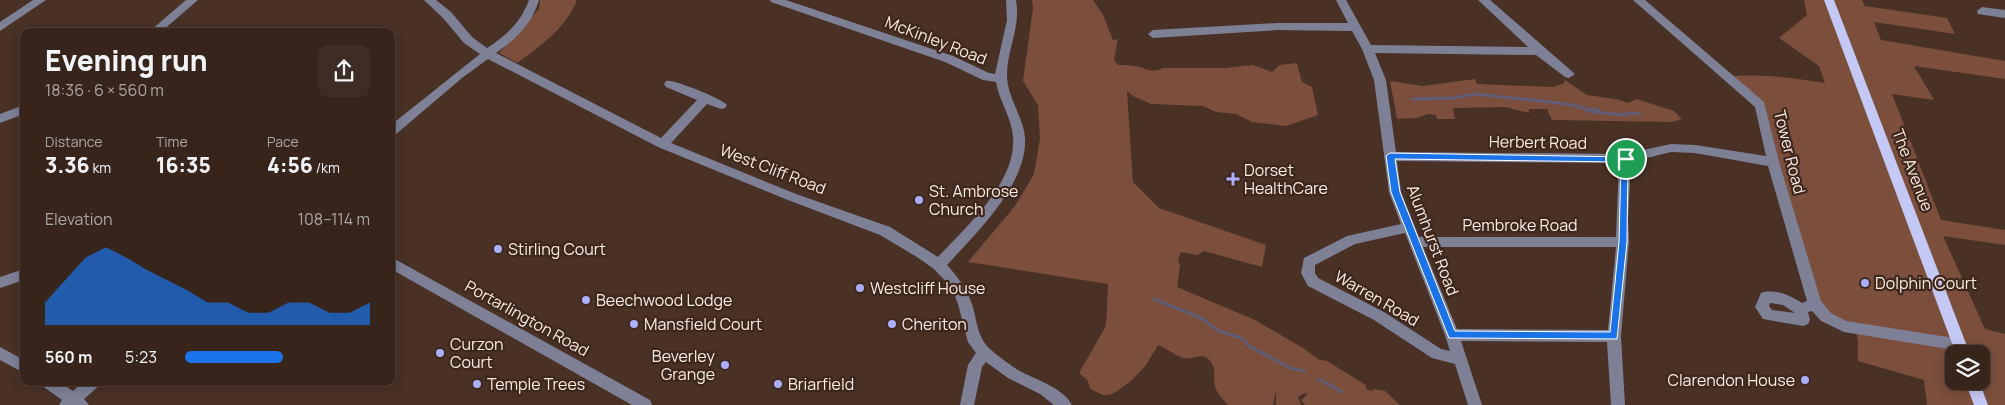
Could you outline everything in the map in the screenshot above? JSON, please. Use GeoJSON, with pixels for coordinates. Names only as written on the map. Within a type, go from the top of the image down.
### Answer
{"type":"FeatureCollection","features":[{"type":"Feature","properties":{"kind":"main road","name":"The Avenue"},"geometry":{"type":"LineString","coordinates":[[1829,0],[1959,345]]}},
{"type":"Feature","properties":{"kind":"main road"},"geometry":{"type":"LineString","coordinates":[[1975,390],[1980,405]]}},
{"type":"Feature","properties":{"kind":"street"},"geometry":{"type":"LineString","coordinates":[[0,27],[42,0]]}},
{"type":"Feature","properties":{"kind":"street"},"geometry":{"type":"LineString","coordinates":[[159,28],[193,0]]}},
{"type":"Feature","properties":{"kind":"street","name":"West Cliff Road"},"geometry":{"type":"LineString","coordinates":[[430,0],[447,15],[468,40],[488,54],[662,144],[780,192],[885,231],[939,265],[957,285],[965,304],[975,342],[985,353],[1013,374],[1045,390],[1065,405]]}},
{"type":"Feature","properties":{"kind":"street"},"geometry":{"type":"LineString","coordinates":[[395,129],[470,66],[521,27],[532,11],[534,0]]}},
{"type":"Feature","properties":{"kind":"street","name":"McKinley Road"},"geometry":{"type":"LineString","coordinates":[[775,0],[949,59],[987,77],[1001,79]]}},
{"type":"Feature","properties":{"kind":"street"},"geometry":{"type":"LineString","coordinates":[[939,265],[1003,190],[1016,164],[1019,138],[1001,79],[1014,10],[1011,0]]}},
{"type":"Feature","properties":{"kind":"street","name":"Alumhurst Road"},"geometry":{"type":"LineString","coordinates":[[1341,0],[1368,50],[1380,80],[1396,192],[1408,227],[1416,242],[1452,335],[1475,405]]}},
{"type":"Feature","properties":{"kind":"street"},"geometry":{"type":"LineString","coordinates":[[1482,0],[1539,51],[1569,74]]}},
{"type":"Feature","properties":{"kind":"street","name":"Tower Road"},"geometry":{"type":"LineString","coordinates":[[1638,0],[1760,105],[1773,162],[1815,304]]}},
{"type":"Feature","properties":{"kind":"street"},"geometry":{"type":"LineString","coordinates":[[1982,11],[2005,14]]}},
{"type":"Feature","properties":{"kind":"street"},"geometry":{"type":"LineString","coordinates":[[1153,34],[1262,25],[1354,27]]}},
{"type":"Feature","properties":{"kind":"street"},"geometry":{"type":"LineString","coordinates":[[1368,50],[1539,51]]}},
{"type":"Feature","properties":{"kind":"street"},"geometry":{"type":"LineString","coordinates":[[670,84],[721,104]]}},
{"type":"Feature","properties":{"kind":"street"},"geometry":{"type":"LineString","coordinates":[[662,144],[706,98]]}},
{"type":"Feature","properties":{"kind":"street"},"geometry":{"type":"LineString","coordinates":[[0,119],[20,111]]}},
{"type":"Feature","properties":{"kind":"street","name":"Herbert Road"},"geometry":{"type":"LineString","coordinates":[[1390,156],[1626,159],[1671,148],[1695,149],[1773,162]]}},
{"type":"Feature","properties":{"kind":"street"},"geometry":{"type":"LineString","coordinates":[[1618,405],[1614,336],[1623,242],[1622,218],[1626,159]]}},
{"type":"Feature","properties":{"kind":"street","name":"Warren Road"},"geometry":{"type":"LineString","coordinates":[[1408,227],[1352,240],[1309,262],[1308,273],[1313,282],[1379,316],[1437,354],[1461,360]]}},
{"type":"Feature","properties":{"kind":"street","name":"Pembroke Road"},"geometry":{"type":"LineString","coordinates":[[1416,242],[1623,242]]}},
{"type":"Feature","properties":{"kind":"street","name":"Portarlington Road"},"geometry":{"type":"LineString","coordinates":[[395,264],[645,405]]}},
{"type":"Feature","properties":{"kind":"street"},"geometry":{"type":"LineString","coordinates":[[0,283],[20,276]]}},
{"type":"Feature","properties":{"kind":"street"},"geometry":{"type":"LineString","coordinates":[[1801,309],[1815,304],[1826,317],[1844,326],[1945,347]]}},
{"type":"Feature","properties":{"kind":"street"},"geometry":{"type":"LineString","coordinates":[[1452,335],[1614,336]]}},
{"type":"Feature","properties":{"kind":"street"},"geometry":{"type":"LineString","coordinates":[[0,353],[20,365]]}},
{"type":"Feature","properties":{"kind":"street"},"geometry":{"type":"LineString","coordinates":[[967,405],[975,365],[985,353]]}},
{"type":"Feature","properties":{"kind":"street"},"geometry":{"type":"LineString","coordinates":[[52,386],[74,403],[90,386]]}},
{"type":"Feature","properties":{"kind":"shaded area"},"geometry":{"type":"Polygon","coordinates":[[[540,0],[577,0],[566,20],[552,36],[517,63],[499,53],[539,9],[540,0]]]}},
{"type":"Feature","properties":{"kind":"shaded area"},"geometry":{"type":"Polygon","coordinates":[[[1032,0],[1093,0],[1103,15],[1113,40],[1118,39],[1114,60],[1118,65],[1133,66],[1152,71],[1163,68],[1225,68],[1253,65],[1272,72],[1280,65],[1297,63],[1302,82],[1312,87],[1318,115],[1286,126],[1252,122],[1236,114],[1216,112],[1203,106],[1151,104],[1133,96],[1127,91],[1133,182],[1159,208],[1266,245],[1262,267],[1204,251],[1198,255],[1181,252],[1178,259],[1180,265],[1177,287],[1255,320],[1318,359],[1327,361],[1366,385],[1366,389],[1385,391],[1400,405],[1305,405],[1301,400],[1308,394],[1305,393],[1298,397],[1301,405],[1276,405],[1276,390],[1273,405],[1228,405],[1217,391],[1213,365],[1208,359],[1201,356],[1183,358],[1158,345],[1146,365],[1132,380],[1116,392],[1103,395],[1090,389],[1088,381],[1079,373],[1106,326],[1108,284],[968,262],[1015,206],[1034,174],[1040,139],[1038,105],[1023,81],[1033,8],[1032,0]]]}},
{"type":"Feature","properties":{"kind":"shaded area"},"geometry":{"type":"Polygon","coordinates":[[[1804,0],[1862,0],[1865,6],[1947,18],[1955,34],[1874,22],[1881,40],[2005,61],[2005,79],[1914,66],[1934,100],[1892,94],[1941,220],[2005,230],[2005,245],[1943,236],[1985,329],[2005,334],[2005,405],[1927,405],[1924,380],[1858,361],[1858,340],[1855,328],[1815,304],[1760,105],[1727,77],[1764,76],[1825,83],[1819,66],[1779,38],[1807,15],[1804,0]]]}},
{"type":"Feature","properties":{"kind":"shaded area"},"geometry":{"type":"Polygon","coordinates":[[[1475,79],[1477,84],[1554,87],[1564,83],[1565,80],[1587,95],[1616,99],[1628,103],[1637,99],[1674,111],[1682,119],[1672,122],[1552,120],[1547,109],[1529,109],[1529,113],[1506,107],[1453,108],[1455,119],[1437,119],[1436,115],[1428,114],[1417,118],[1397,119],[1390,81],[1423,86],[1475,79]]]}},
{"type":"Feature","properties":{"kind":"waterway"},"geometry":{"type":"LineString","coordinates":[[1412,99],[1452,98],[1476,94],[1559,103],[1601,113]]}},
{"type":"Feature","properties":{"kind":"waterway"},"geometry":{"type":"LineString","coordinates":[[1589,110],[1596,109],[1601,113]]}},
{"type":"Feature","properties":{"kind":"waterway"},"geometry":{"type":"LineString","coordinates":[[1601,113],[1640,114]]}},
{"type":"Feature","properties":{"kind":"waterway"},"geometry":{"type":"LineString","coordinates":[[1154,299],[1201,318],[1219,331],[1241,338],[1251,347],[1290,368],[1304,371]]}},
{"type":"Feature","properties":{"kind":"waterway"},"geometry":{"type":"LineString","coordinates":[[1319,379],[1342,392]]}},
{"type":"Feature","properties":{"kind":"place","name":"Dorset HealthCare"},"geometry":{"type":"Point","coordinates":[1233,179]}},
{"type":"Feature","properties":{"kind":"place","name":"St. Ambrose Church"},"geometry":{"type":"Point","coordinates":[919,200]}},
{"type":"Feature","properties":{"kind":"place","name":"Stirling Court"},"geometry":{"type":"Point","coordinates":[498,249]}},
{"type":"Feature","properties":{"kind":"place","name":"Dolphin Court"},"geometry":{"type":"Point","coordinates":[1865,283]}},
{"type":"Feature","properties":{"kind":"place","name":"Westcliff House"},"geometry":{"type":"Point","coordinates":[860,288]}},
{"type":"Feature","properties":{"kind":"place","name":"Beechwood Lodge"},"geometry":{"type":"Point","coordinates":[586,300]}},
{"type":"Feature","properties":{"kind":"place","name":"Mansfield Court"},"geometry":{"type":"Point","coordinates":[634,324]}},
{"type":"Feature","properties":{"kind":"place","name":"Cheriton"},"geometry":{"type":"Point","coordinates":[892,324]}},
{"type":"Feature","properties":{"kind":"place","name":"Curzon Court"},"geometry":{"type":"Point","coordinates":[440,353]}},
{"type":"Feature","properties":{"kind":"place","name":"Beverley Grange"},"geometry":{"type":"Point","coordinates":[725,365]}},
{"type":"Feature","properties":{"kind":"place","name":"Clarendon House"},"geometry":{"type":"Point","coordinates":[1805,380]}},
{"type":"Feature","properties":{"kind":"place","name":"Temple Trees"},"geometry":{"type":"Point","coordinates":[477,384]}},
{"type":"Feature","properties":{"kind":"place","name":"Briarfield"},"geometry":{"type":"Point","coordinates":[778,384]}},
{"type":"Feature","properties":{"kind":"route"},"geometry":{"type":"LineString","coordinates":[[1390,156],[1626,159],[1622,218],[1623,242],[1614,336],[1452,335],[1416,242],[1408,227],[1396,192],[1390,156]]}}]}
